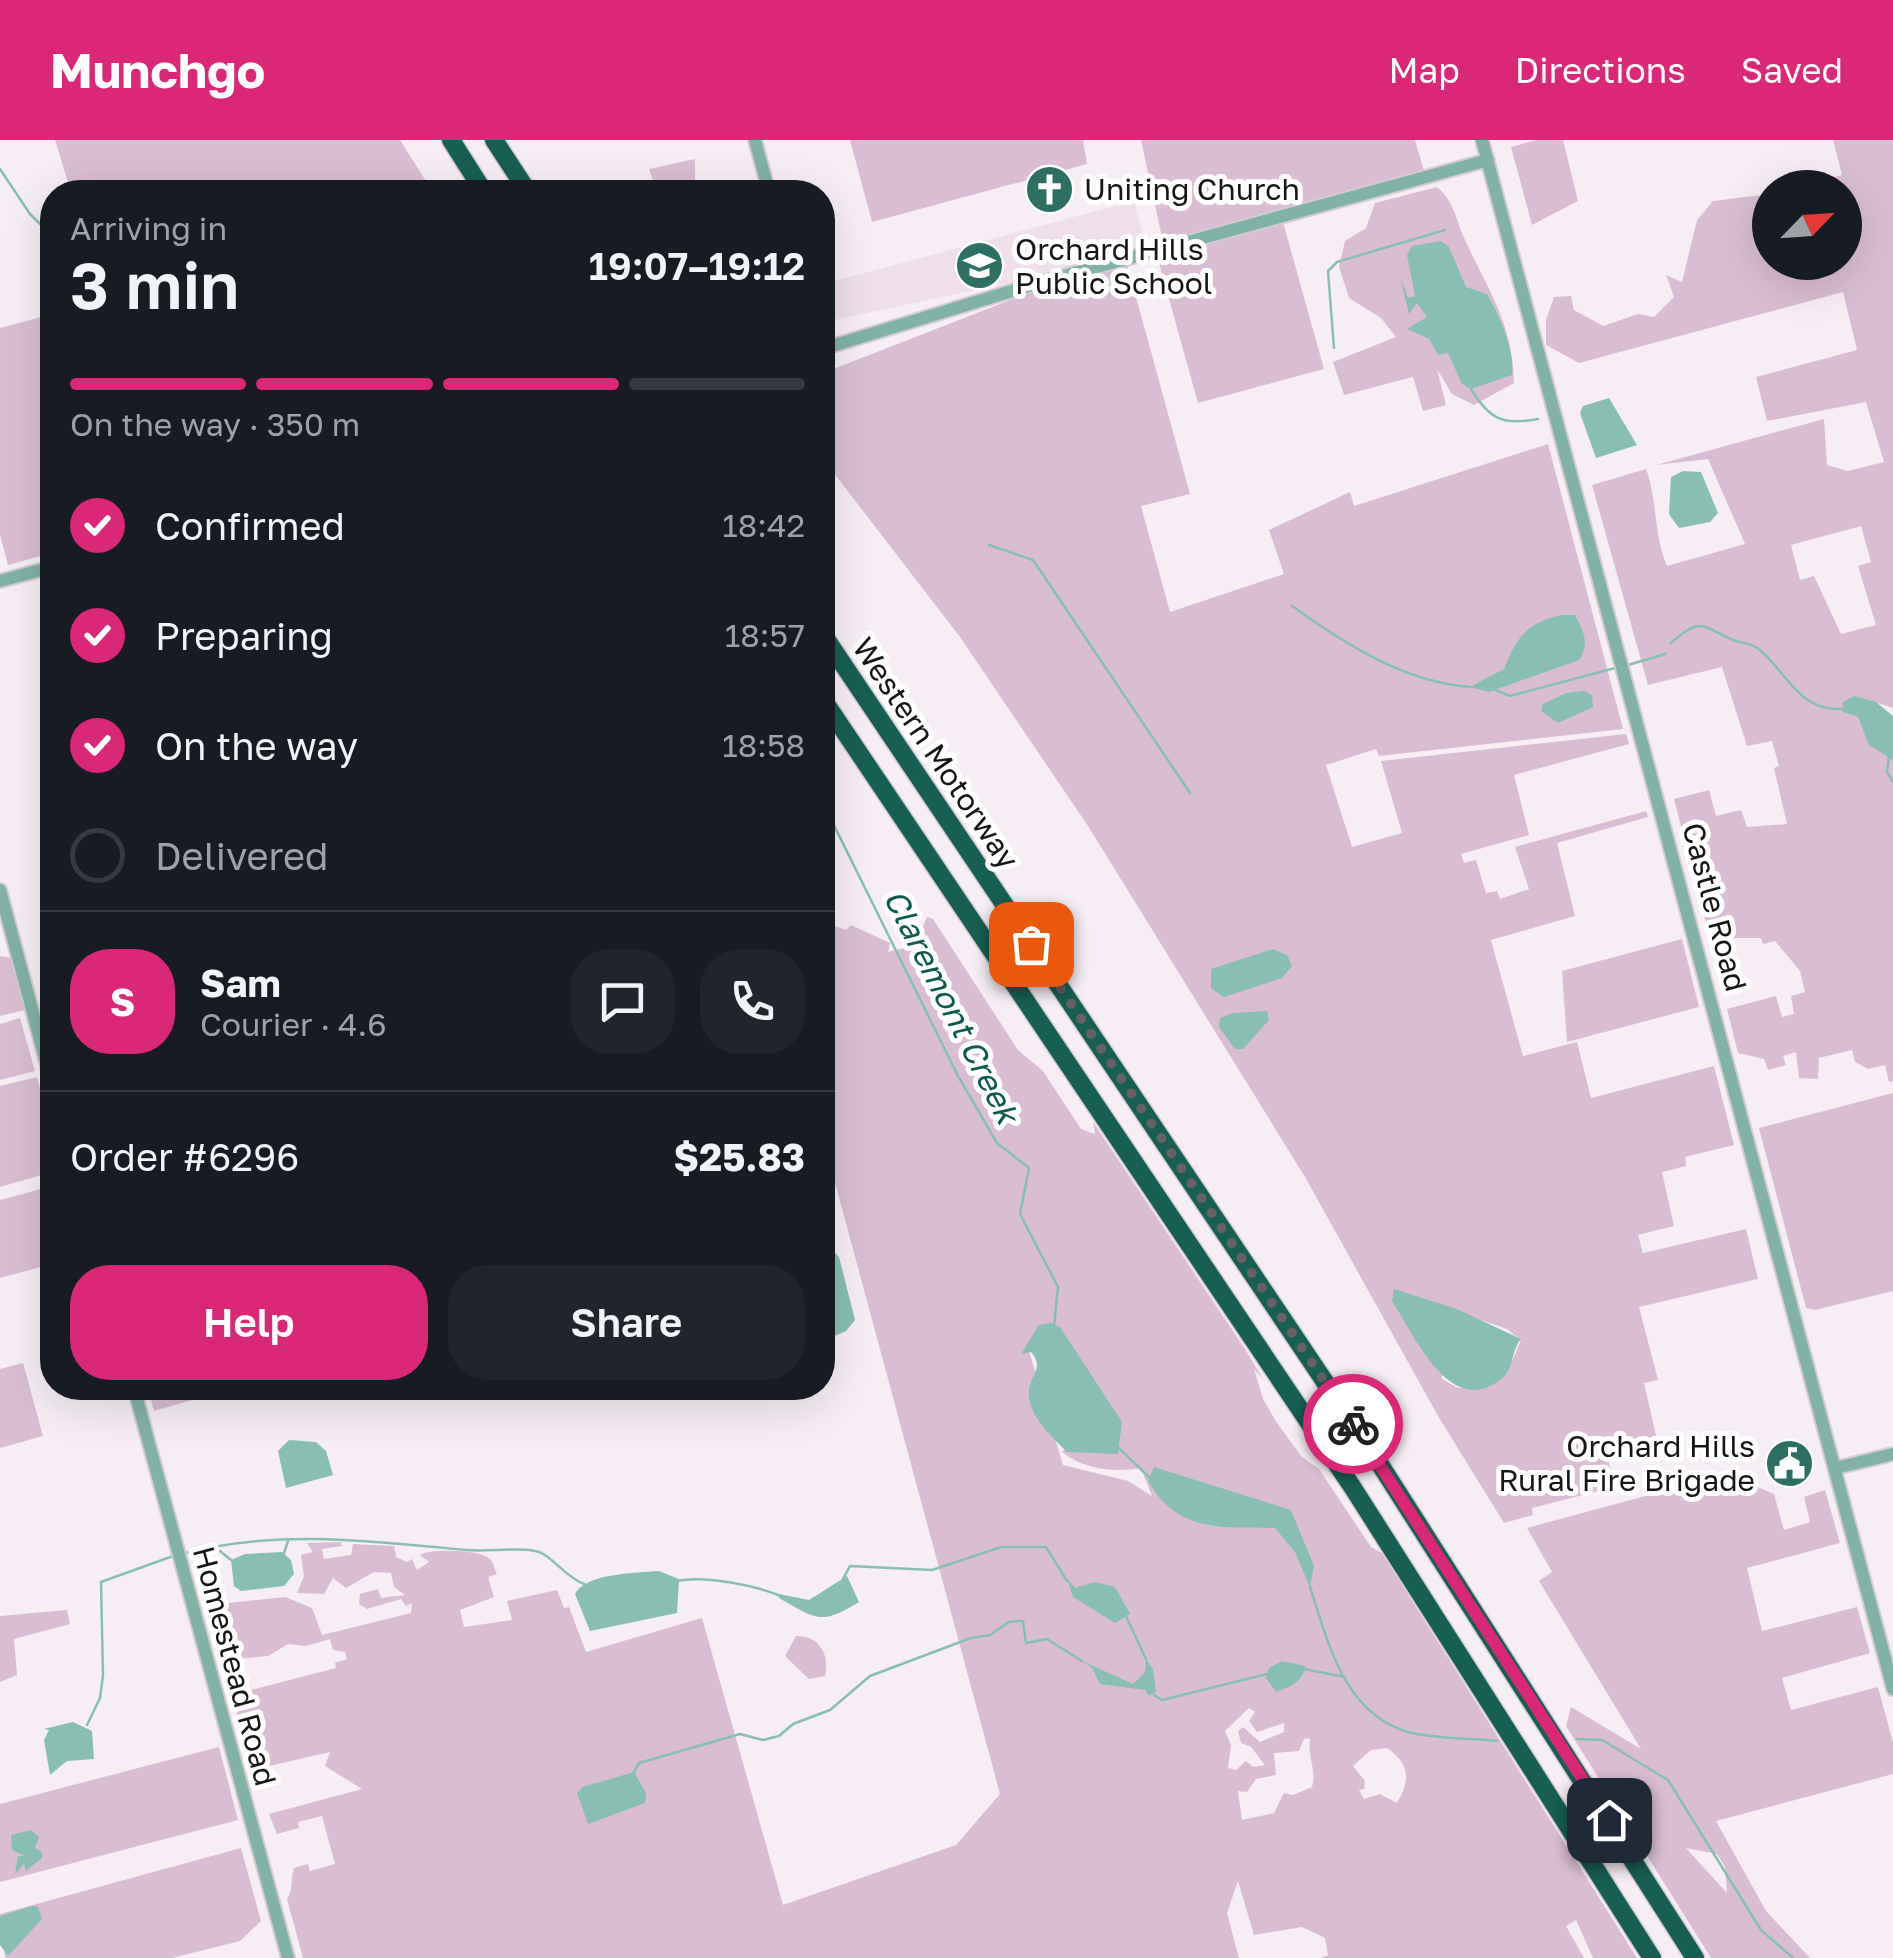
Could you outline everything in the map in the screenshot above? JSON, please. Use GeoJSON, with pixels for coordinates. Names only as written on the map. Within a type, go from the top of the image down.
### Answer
{"type":"FeatureCollection","features":[{"type":"Feature","properties":{"kind":"highway"},"geometry":{"type":"LineString","coordinates":[[451,140],[476,180]]}},
{"type":"Feature","properties":{"kind":"highway"},"geometry":{"type":"LineString","coordinates":[[494,140],[520,180]]}},
{"type":"Feature","properties":{"kind":"highway","name":"Western Motorway"},"geometry":{"type":"LineString","coordinates":[[835,652],[1374,1454],[1694,1958]]}},
{"type":"Feature","properties":{"kind":"highway"},"geometry":{"type":"LineString","coordinates":[[835,717],[1352,1488],[1652,1958]]}},
{"type":"Feature","properties":{"kind":"street"},"geometry":{"type":"LineString","coordinates":[[755,140],[767,180]]}},
{"type":"Feature","properties":{"kind":"street","name":"Castle Road"},"geometry":{"type":"LineString","coordinates":[[1482,140],[1893,1689]]}},
{"type":"Feature","properties":{"kind":"street"},"geometry":{"type":"LineString","coordinates":[[835,345],[1055,278],[1488,160]]}},
{"type":"Feature","properties":{"kind":"street"},"geometry":{"type":"LineString","coordinates":[[0,581],[40,570]]}},
{"type":"Feature","properties":{"kind":"street"},"geometry":{"type":"LineString","coordinates":[[0,890],[40,1039]]}},
{"type":"Feature","properties":{"kind":"street","name":"Homestead Road"},"geometry":{"type":"LineString","coordinates":[[137,1400],[288,1958]]}},
{"type":"Feature","properties":{"kind":"street"},"geometry":{"type":"LineString","coordinates":[[1836,1468],[1893,1454]]}},
{"type":"Feature","properties":{"kind":"shaded area"},"geometry":{"type":"Polygon","coordinates":[[[55,140],[400,140],[425,180],[67,180],[55,140]]]}},
{"type":"Feature","properties":{"kind":"shaded area"},"geometry":{"type":"Polygon","coordinates":[[[850,140],[1083,140],[1087,164],[872,222],[850,140]]]}},
{"type":"Feature","properties":{"kind":"shaded area"},"geometry":{"type":"Polygon","coordinates":[[[1141,140],[1415,140],[1424,171],[1163,242],[1141,140]]]}},
{"type":"Feature","properties":{"kind":"shaded area"},"geometry":{"type":"Polygon","coordinates":[[[1537,140],[1563,140],[1578,201],[1532,225],[1511,147],[1537,140]]]}},
{"type":"Feature","properties":{"kind":"shaded area"},"geometry":{"type":"Polygon","coordinates":[[[1833,140],[1893,140],[1893,708],[1855,696],[1842,712],[1858,717],[1866,735],[1893,739],[1893,1081],[1889,1082],[1885,1065],[1868,1069],[1855,1062],[1852,1050],[1819,1058],[1818,1079],[1799,1078],[1796,1052],[1783,1056],[1786,1065],[1768,1070],[1764,1059],[1738,1053],[1727,1009],[1776,996],[1782,1017],[1794,1014],[1791,996],[1805,992],[1800,971],[1775,941],[1763,944],[1761,938],[1710,938],[1674,799],[1709,790],[1716,816],[1741,810],[1747,827],[1787,824],[1774,768],[1779,766],[1772,741],[1747,746],[1722,667],[1648,685],[1592,485],[1646,469],[1667,566],[1745,544],[1708,459],[1656,465],[1824,419],[1827,465],[1848,471],[1884,462],[1866,402],[1767,421],[1756,377],[1857,350],[1843,292],[1579,363],[1546,345],[1546,320],[1554,297],[1571,296],[1574,310],[1603,326],[1638,314],[1654,317],[1674,297],[1666,275],[1682,282],[1697,220],[1713,201],[1752,196],[1752,280],[1862,280],[1862,170],[1841,170],[1833,140]],[[1861,526],[1791,545],[1800,580],[1814,576],[1841,634],[1876,625],[1858,566],[1871,562],[1861,526]]]}},
{"type":"Feature","properties":{"kind":"shaded area"},"geometry":{"type":"Polygon","coordinates":[[[695,159],[695,180],[653,180],[649,169],[695,159]]]}},
{"type":"Feature","properties":{"kind":"shaded area"},"geometry":{"type":"Polygon","coordinates":[[[1437,187],[1451,205],[1498,309],[1509,343],[1514,383],[1474,405],[1452,394],[1437,369],[1446,405],[1423,411],[1413,377],[1344,395],[1333,362],[1396,337],[1381,318],[1349,298],[1339,267],[1345,241],[1366,228],[1375,203],[1437,187]]]}},
{"type":"Feature","properties":{"kind":"shaded area","name":"Orchard Hills Public School"},"geometry":{"type":"Polygon","coordinates":[[[1134,201],[1146,246],[1009,283],[835,320],[835,281],[1134,201]]]}},
{"type":"Feature","properties":{"kind":"shaded area"},"geometry":{"type":"Polygon","coordinates":[[[1283,222],[1324,369],[1198,403],[1157,256],[1283,222]]]}},
{"type":"Feature","properties":{"kind":"shaded area"},"geometry":{"type":"Polygon","coordinates":[[[1441,241],[1449,247],[1466,287],[1487,294],[1492,302],[1509,344],[1512,375],[1471,389],[1462,384],[1448,353],[1438,355],[1429,339],[1407,329],[1427,317],[1417,303],[1409,314],[1400,276],[1408,298],[1415,296],[1407,255],[1412,246],[1441,241]]]}},
{"type":"Feature","properties":{"kind":"shaded area"},"geometry":{"type":"Polygon","coordinates":[[[1127,264],[1190,494],[1141,506],[1170,612],[1284,574],[1269,530],[1350,492],[1354,506],[1548,444],[1623,729],[1379,756],[1376,749],[1326,765],[1352,847],[1402,833],[1381,761],[1626,734],[1629,744],[1514,775],[1529,835],[1461,854],[1464,863],[1476,860],[1486,893],[1497,891],[1500,899],[1529,889],[1515,847],[1646,811],[1648,817],[1557,843],[1575,916],[1491,940],[1523,1056],[1577,1042],[1591,1098],[1714,1066],[1734,1145],[1685,1157],[1686,1166],[1662,1172],[1674,1226],[1638,1235],[1643,1253],[1746,1229],[1758,1279],[1639,1307],[1658,1380],[1644,1383],[1658,1444],[1608,1458],[1614,1487],[1532,1508],[1533,1515],[1504,1523],[1438,1416],[1305,1177],[1088,826],[960,637],[835,475],[835,368],[1046,286],[1127,264]],[[1438,1305],[1442,1379],[1458,1388],[1490,1386],[1513,1359],[1521,1340],[1507,1329],[1438,1305]]]}},
{"type":"Feature","properties":{"kind":"shaded area"},"geometry":{"type":"Polygon","coordinates":[[[40,317],[40,556],[8,565],[0,535],[0,328],[40,317]]]}},
{"type":"Feature","properties":{"kind":"shaded area"},"geometry":{"type":"Polygon","coordinates":[[[1609,398],[1637,445],[1596,458],[1580,413],[1583,406],[1609,398]]]}},
{"type":"Feature","properties":{"kind":"shaded area"},"geometry":{"type":"Polygon","coordinates":[[[1683,471],[1701,472],[1718,513],[1710,522],[1679,528],[1669,514],[1671,477],[1683,471]]]}},
{"type":"Feature","properties":{"kind":"shaded area"},"geometry":{"type":"Polygon","coordinates":[[[1562,615],[1575,615],[1583,632],[1585,643],[1579,660],[1489,692],[1470,687],[1504,669],[1519,640],[1532,627],[1562,615]]]}},
{"type":"Feature","properties":{"kind":"shaded area"},"geometry":{"type":"Polygon","coordinates":[[[1585,691],[1592,695],[1593,707],[1558,723],[1541,711],[1543,704],[1566,693],[1585,691]]]}},
{"type":"Feature","properties":{"kind":"shaded area"},"geometry":{"type":"Polygon","coordinates":[[[1855,696],[1876,702],[1893,716],[1893,760],[1869,745],[1858,717],[1842,712],[1843,702],[1855,696]]]}},
{"type":"Feature","properties":{"kind":"shaded area"},"geometry":{"type":"Polygon","coordinates":[[[885,900],[902,911],[918,938],[927,917],[933,919],[1018,1050],[1043,1071],[1081,1129],[1095,1134],[1093,1122],[1245,1349],[1263,1379],[1254,1369],[1263,1399],[1277,1423],[1302,1457],[1319,1469],[1371,1547],[1382,1553],[1637,1958],[1593,1958],[1576,1920],[1566,1926],[1584,1958],[1321,1958],[1328,1955],[1325,1938],[1302,1927],[1254,1935],[1238,1881],[1227,1913],[1239,1958],[303,1958],[287,1899],[294,1868],[308,1864],[310,1871],[335,1864],[322,1816],[298,1822],[299,1828],[277,1834],[269,1814],[362,1789],[325,1766],[330,1752],[252,1770],[232,1695],[336,1668],[335,1663],[347,1659],[345,1652],[333,1650],[330,1639],[306,1646],[288,1644],[268,1656],[226,1660],[210,1605],[285,1597],[312,1608],[322,1635],[411,1613],[412,1603],[406,1606],[401,1599],[367,1609],[359,1604],[360,1594],[378,1589],[381,1598],[405,1595],[394,1587],[391,1573],[374,1572],[346,1588],[333,1578],[324,1594],[297,1593],[304,1576],[301,1555],[313,1552],[307,1543],[341,1542],[342,1546],[322,1549],[324,1559],[351,1555],[353,1544],[394,1546],[396,1557],[407,1562],[412,1559],[417,1570],[429,1562],[420,1555],[434,1551],[477,1554],[491,1560],[497,1574],[488,1577],[494,1597],[460,1610],[464,1627],[512,1620],[507,1601],[557,1590],[564,1608],[569,1607],[586,1652],[702,1618],[783,1905],[956,1845],[1000,1794],[835,1182],[835,926],[846,930],[851,925],[890,943],[888,952],[904,948],[898,939],[901,928],[884,906],[885,900]],[[1027,1344],[1063,1465],[1128,1481],[1152,1496],[1141,1468],[1099,1468],[1062,1452],[1072,1442],[1101,1445],[1027,1344]],[[1249,1708],[1225,1731],[1231,1745],[1228,1768],[1236,1770],[1246,1761],[1253,1767],[1265,1765],[1251,1747],[1241,1743],[1238,1731],[1243,1727],[1260,1742],[1284,1732],[1284,1723],[1257,1732],[1249,1721],[1255,1712],[1249,1708]],[[1310,1738],[1304,1739],[1299,1751],[1274,1753],[1276,1775],[1256,1779],[1247,1792],[1238,1791],[1242,1820],[1274,1813],[1284,1793],[1293,1795],[1312,1787],[1310,1738]],[[1387,1748],[1371,1750],[1353,1766],[1365,1781],[1364,1789],[1359,1790],[1364,1799],[1380,1794],[1397,1803],[1406,1773],[1401,1761],[1387,1748]]]}},
{"type":"Feature","properties":{"kind":"shaded area"},"geometry":{"type":"Polygon","coordinates":[[[1682,939],[1699,1007],[1567,1042],[1562,971],[1682,939]]]}},
{"type":"Feature","properties":{"kind":"shaded area"},"geometry":{"type":"Polygon","coordinates":[[[1273,949],[1287,955],[1292,966],[1282,978],[1224,997],[1211,988],[1211,969],[1273,949]]]}},
{"type":"Feature","properties":{"kind":"shaded area"},"geometry":{"type":"Polygon","coordinates":[[[0,956],[11,958],[25,1010],[0,1016],[0,956]]]}},
{"type":"Feature","properties":{"kind":"shaded area"},"geometry":{"type":"Polygon","coordinates":[[[1267,1011],[1269,1020],[1243,1049],[1235,1049],[1219,1027],[1220,1018],[1233,1013],[1267,1011]]]}},
{"type":"Feature","properties":{"kind":"shaded area"},"geometry":{"type":"Polygon","coordinates":[[[20,1018],[35,1071],[0,1080],[0,1024],[20,1018]]]}},
{"type":"Feature","properties":{"kind":"shaded area"},"geometry":{"type":"Polygon","coordinates":[[[37,1077],[40,1175],[0,1187],[0,1086],[37,1077]]]}},
{"type":"Feature","properties":{"kind":"shaded area"},"geometry":{"type":"Polygon","coordinates":[[[1893,1093],[1893,1291],[1815,1310],[1806,1308],[1759,1128],[1893,1093]]]}},
{"type":"Feature","properties":{"kind":"shaded area"},"geometry":{"type":"Polygon","coordinates":[[[40,1189],[40,1267],[0,1278],[0,1200],[40,1189]]]}},
{"type":"Feature","properties":{"kind":"shaded area"},"geometry":{"type":"Polygon","coordinates":[[[835,1253],[855,1320],[846,1331],[835,1336],[835,1253]]]}},
{"type":"Feature","properties":{"kind":"shaded area"},"geometry":{"type":"Polygon","coordinates":[[[1394,1289],[1457,1309],[1521,1339],[1505,1375],[1483,1389],[1466,1389],[1450,1381],[1411,1333],[1392,1301],[1394,1289]]]}},
{"type":"Feature","properties":{"kind":"shaded area"},"geometry":{"type":"Polygon","coordinates":[[[1051,1323],[1060,1327],[1122,1422],[1118,1454],[1067,1452],[1036,1416],[1029,1389],[1037,1362],[1031,1352],[1021,1354],[1039,1325],[1051,1323]]]}},
{"type":"Feature","properties":{"kind":"shaded area"},"geometry":{"type":"Polygon","coordinates":[[[23,1363],[43,1436],[0,1448],[0,1369],[23,1363]]]}},
{"type":"Feature","properties":{"kind":"shaded area"},"geometry":{"type":"Polygon","coordinates":[[[151,1400],[192,1400],[154,1411],[151,1400]]]}},
{"type":"Feature","properties":{"kind":"shaded area"},"geometry":{"type":"Polygon","coordinates":[[[289,1440],[316,1442],[326,1451],[333,1475],[286,1488],[278,1451],[289,1440]]]}},
{"type":"Feature","properties":{"kind":"shaded area"},"geometry":{"type":"Polygon","coordinates":[[[1154,1467],[1291,1510],[1314,1566],[1310,1587],[1295,1552],[1275,1528],[1219,1526],[1187,1518],[1160,1498],[1148,1481],[1154,1467]]]}},
{"type":"Feature","properties":{"kind":"shaded area"},"geometry":{"type":"Polygon","coordinates":[[[1719,1476],[1737,1478],[1774,1494],[1784,1530],[1810,1522],[1804,1497],[1825,1490],[1840,1543],[1747,1568],[1762,1631],[1857,1607],[1870,1653],[1782,1678],[1791,1710],[1878,1687],[1893,1743],[1893,1774],[1716,1821],[1766,1911],[1810,1958],[1711,1958],[1566,1726],[1571,1707],[1641,1749],[1539,1581],[1552,1572],[1527,1528],[1719,1476]],[[1686,1848],[1727,1893],[1725,1867],[1717,1854],[1686,1848]]]}},
{"type":"Feature","properties":{"kind":"shaded area"},"geometry":{"type":"Polygon","coordinates":[[[282,1552],[291,1560],[294,1574],[284,1586],[241,1591],[234,1586],[231,1560],[245,1554],[282,1552]]]}},
{"type":"Feature","properties":{"kind":"shaded area"},"geometry":{"type":"Polygon","coordinates":[[[659,1571],[679,1579],[677,1613],[590,1631],[575,1594],[581,1587],[612,1575],[659,1571]]]}},
{"type":"Feature","properties":{"kind":"shaded area"},"geometry":{"type":"Polygon","coordinates":[[[847,1576],[859,1602],[827,1617],[811,1615],[779,1598],[779,1594],[809,1600],[847,1576]]]}},
{"type":"Feature","properties":{"kind":"shaded area"},"geometry":{"type":"Polygon","coordinates":[[[1067,1578],[1075,1588],[1095,1582],[1115,1587],[1130,1614],[1115,1623],[1073,1597],[1067,1578]]]}},
{"type":"Feature","properties":{"kind":"shaded area"},"geometry":{"type":"Polygon","coordinates":[[[67,1610],[70,1624],[14,1639],[17,1675],[0,1682],[0,1616],[67,1610]]]}},
{"type":"Feature","properties":{"kind":"shaded area"},"geometry":{"type":"Polygon","coordinates":[[[796,1636],[811,1639],[821,1648],[826,1661],[825,1676],[809,1679],[785,1656],[796,1636]]]}},
{"type":"Feature","properties":{"kind":"shaded area"},"geometry":{"type":"Polygon","coordinates":[[[1146,1659],[1153,1669],[1156,1692],[1149,1696],[1145,1690],[1100,1684],[1092,1668],[1082,1661],[1133,1684],[1145,1672],[1146,1659]]]}},
{"type":"Feature","properties":{"kind":"shaded area"},"geometry":{"type":"Polygon","coordinates":[[[1282,1661],[1305,1666],[1304,1672],[1291,1686],[1276,1692],[1266,1678],[1269,1668],[1282,1661]]]}},
{"type":"Feature","properties":{"kind":"shaded area"},"geometry":{"type":"Polygon","coordinates":[[[73,1722],[92,1731],[94,1759],[67,1761],[50,1775],[44,1740],[49,1730],[44,1729],[73,1722]]]}},
{"type":"Feature","properties":{"kind":"shaded area"},"geometry":{"type":"Polygon","coordinates":[[[219,1747],[238,1820],[0,1882],[0,1804],[219,1747]]]}},
{"type":"Feature","properties":{"kind":"shaded area"},"geometry":{"type":"Polygon","coordinates":[[[634,1772],[646,1793],[645,1803],[588,1824],[577,1793],[583,1787],[634,1772]]]}},
{"type":"Feature","properties":{"kind":"shaded area"},"geometry":{"type":"Polygon","coordinates":[[[31,1830],[39,1837],[35,1848],[42,1852],[42,1858],[26,1871],[24,1864],[15,1874],[18,1856],[25,1856],[12,1850],[11,1835],[31,1830]]]}},
{"type":"Feature","properties":{"kind":"shaded area"},"geometry":{"type":"Polygon","coordinates":[[[241,1848],[261,1921],[240,1941],[172,1958],[5,1958],[0,1914],[241,1848]]]}},
{"type":"Feature","properties":{"kind":"shaded area"},"geometry":{"type":"Polygon","coordinates":[[[38,1907],[42,1919],[8,1956],[0,1945],[0,1916],[38,1907]]]}},
{"type":"Feature","properties":{"kind":"waterway","name":"Claremont Creek"},"geometry":{"type":"LineString","coordinates":[[0,169],[40,224]]}},
{"type":"Feature","properties":{"kind":"waterway"},"geometry":{"type":"LineString","coordinates":[[1334,348],[1328,271],[1337,262],[1445,230]]}},
{"type":"Feature","properties":{"kind":"waterway"},"geometry":{"type":"LineString","coordinates":[[1471,389],[1498,418],[1538,419]]}},
{"type":"Feature","properties":{"kind":"waterway"},"geometry":{"type":"LineString","coordinates":[[989,545],[1033,560],[1190,793]]}},
{"type":"Feature","properties":{"kind":"waterway"},"geometry":{"type":"LineString","coordinates":[[1292,606],[1376,659],[1422,678],[1470,687]]}},
{"type":"Feature","properties":{"kind":"waterway"},"geometry":{"type":"LineString","coordinates":[[1671,643],[1696,626],[1708,628],[1757,648],[1805,698],[1827,708],[1841,709]]}},
{"type":"Feature","properties":{"kind":"waterway"},"geometry":{"type":"LineString","coordinates":[[1628,665],[1665,654]]}},
{"type":"Feature","properties":{"kind":"waterway"},"geometry":{"type":"LineString","coordinates":[[1493,689],[1510,696],[1615,668]]}},
{"type":"Feature","properties":{"kind":"waterway"},"geometry":{"type":"LineString","coordinates":[[1889,756],[1887,772],[1893,782]]}},
{"type":"Feature","properties":{"kind":"waterway","name":"Claremont Creek"},"geometry":{"type":"LineString","coordinates":[[835,827],[958,1076],[997,1143],[1029,1168],[1020,1214],[1058,1287],[1054,1326]]}},
{"type":"Feature","properties":{"kind":"waterway","name":"Claremont Creek"},"geometry":{"type":"LineString","coordinates":[[1118,1447],[1152,1480]]}},
{"type":"Feature","properties":{"kind":"waterway"},"geometry":{"type":"LineString","coordinates":[[186,1553],[290,1539],[527,1550],[541,1553],[584,1584]]}},
{"type":"Feature","properties":{"kind":"waterway"},"geometry":{"type":"LineString","coordinates":[[284,1553],[288,1541]]}},
{"type":"Feature","properties":{"kind":"waterway"},"geometry":{"type":"LineString","coordinates":[[843,1579],[850,1566],[932,1570],[1001,1547],[1046,1547],[1067,1581]]}},
{"type":"Feature","properties":{"kind":"waterway"},"geometry":{"type":"LineString","coordinates":[[194,1551],[220,1551],[231,1560]]}},
{"type":"Feature","properties":{"kind":"waterway"},"geometry":{"type":"LineString","coordinates":[[87,1725],[100,1698],[103,1675],[101,1582],[173,1556]]}},
{"type":"Feature","properties":{"kind":"waterway"},"geometry":{"type":"LineString","coordinates":[[676,1581],[730,1582],[783,1597]]}},
{"type":"Feature","properties":{"kind":"waterway","name":"Claremont Creek"},"geometry":{"type":"LineString","coordinates":[[1310,1587],[1343,1675],[1370,1711],[1412,1733],[1497,1741]]}},
{"type":"Feature","properties":{"kind":"waterway"},"geometry":{"type":"LineString","coordinates":[[1126,1616],[1146,1659]]}},
{"type":"Feature","properties":{"kind":"waterway"},"geometry":{"type":"LineString","coordinates":[[634,1772],[639,1763],[740,1734],[763,1740],[779,1736],[793,1724],[830,1710],[870,1676],[971,1638],[990,1635],[1009,1622],[1023,1621],[1026,1643],[1047,1639],[1082,1661]]}},
{"type":"Feature","properties":{"kind":"waterway"},"geometry":{"type":"LineString","coordinates":[[1304,1669],[1345,1677]]}},
{"type":"Feature","properties":{"kind":"waterway"},"geometry":{"type":"LineString","coordinates":[[1154,1695],[1162,1700],[1271,1673]]}},
{"type":"Feature","properties":{"kind":"waterway","name":"Claremont Creek"},"geometry":{"type":"LineString","coordinates":[[1577,1739],[1602,1740],[1668,1780],[1761,1930],[1793,1958]]}},
{"type":"Feature","properties":{"kind":"way so far"},"geometry":{"type":"LineString","coordinates":[[1031,944],[1353,1424]]}},
{"type":"Feature","properties":{"kind":"place","name":"Uniting Church"},"geometry":{"type":"Point","coordinates":[1049,189]}},
{"type":"Feature","properties":{"kind":"place","name":"Orchard Hills Public School"},"geometry":{"type":"Point","coordinates":[980,266]}},
{"type":"Feature","properties":{"kind":"place","name":"Orchard Hills Rural Fire Brigade"},"geometry":{"type":"Point","coordinates":[1790,1463]}},
{"type":"Feature","properties":{"kind":"route"},"geometry":{"type":"LineString","coordinates":[[1353,1424],[1609,1820]]}}]}
